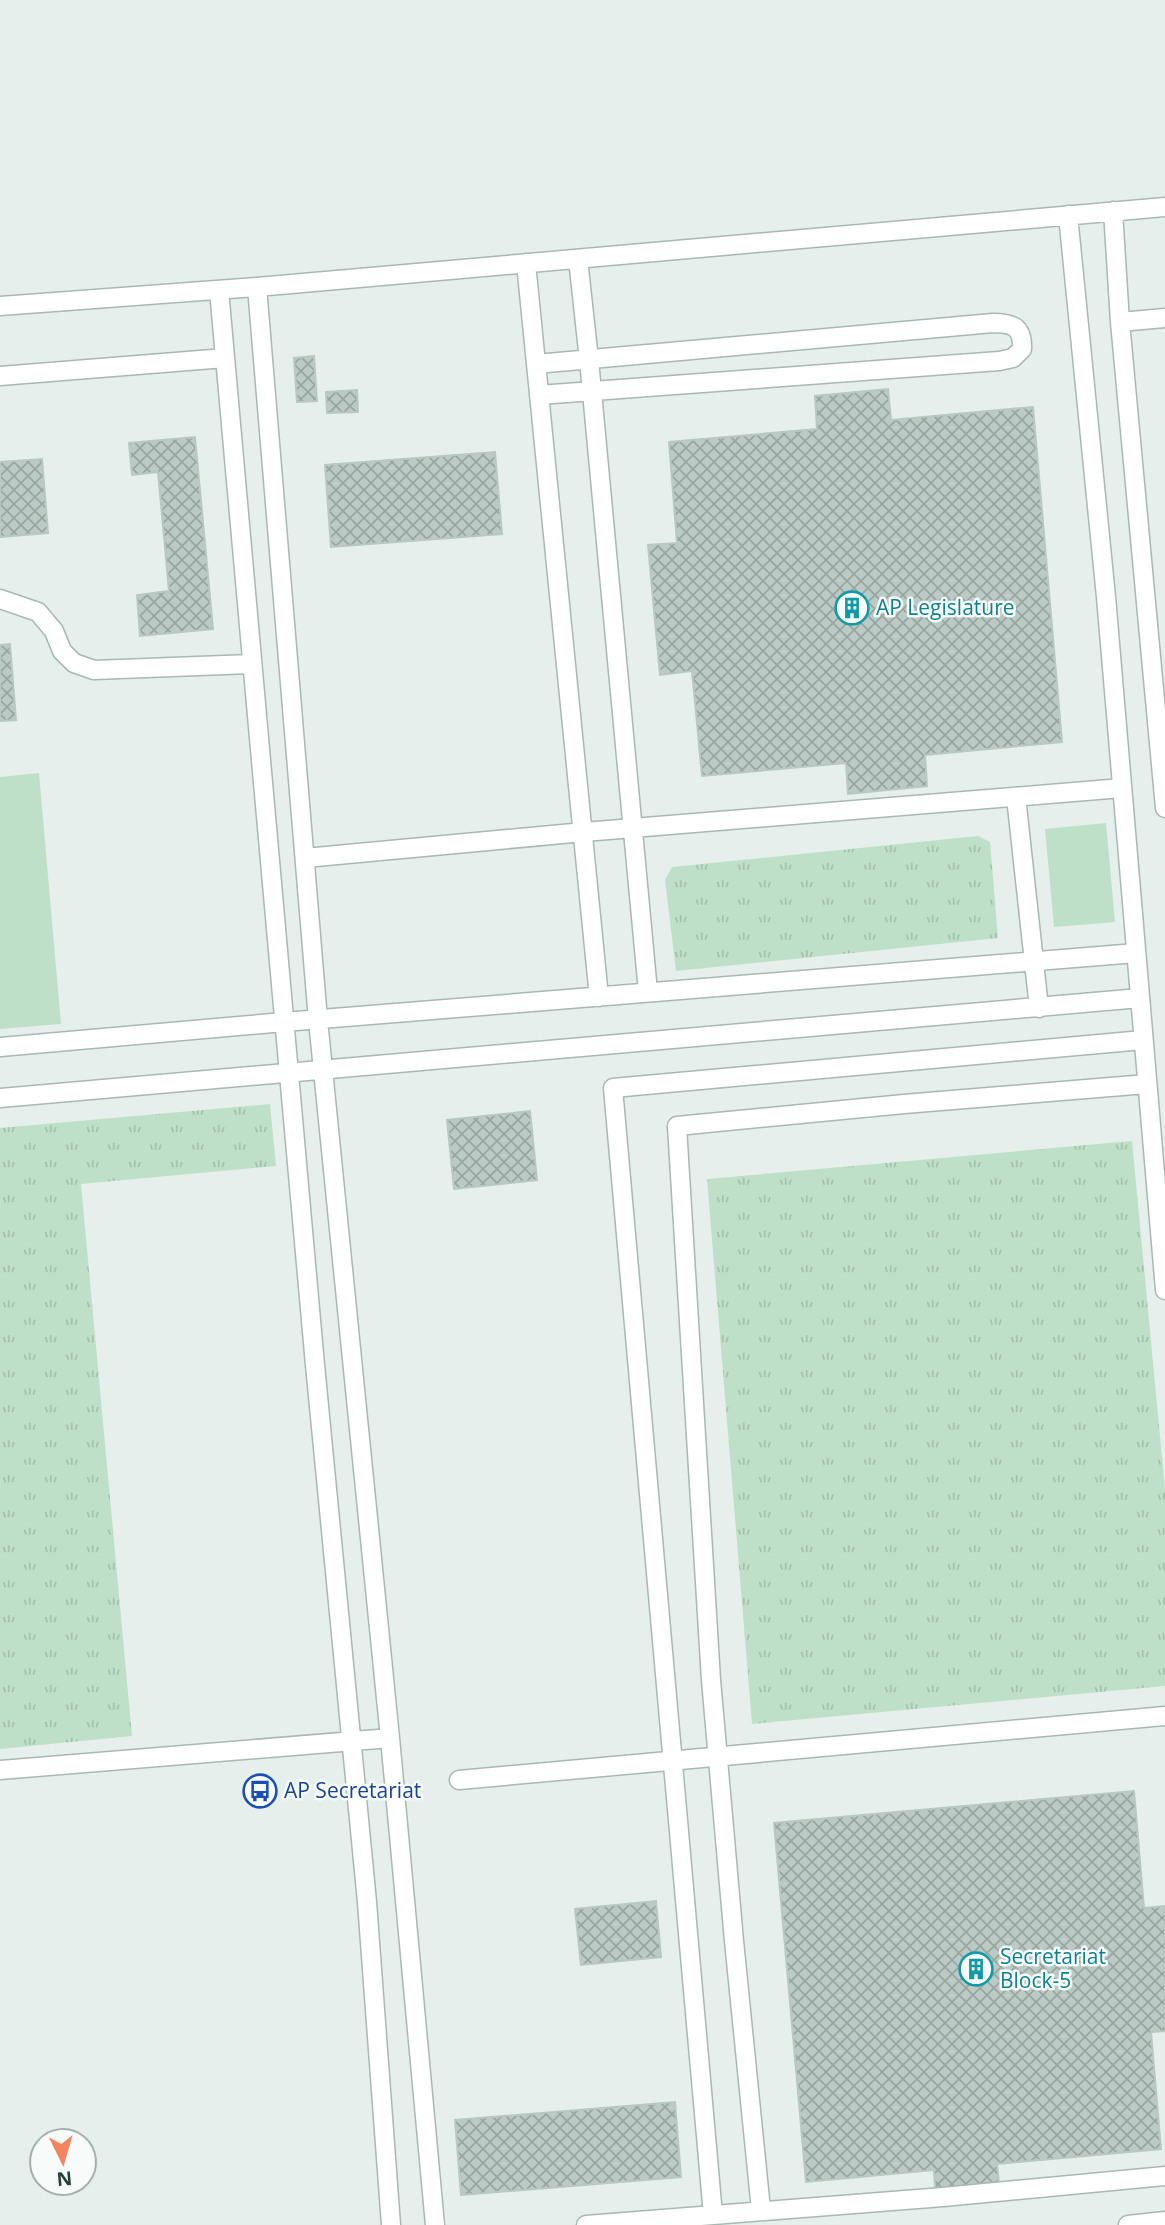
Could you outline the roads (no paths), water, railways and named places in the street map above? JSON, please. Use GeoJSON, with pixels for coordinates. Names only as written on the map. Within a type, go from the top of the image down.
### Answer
{"type":"FeatureCollection","features":[{"type":"Feature","properties":{"kind":"lane"},"geometry":{"type":"LineString","coordinates":[[0,306],[257,287],[1165,207]]}},
{"type":"Feature","properties":{"kind":"lane"},"geometry":{"type":"LineString","coordinates":[[1113,211],[1120,322],[1165,808]]}},
{"type":"Feature","properties":{"kind":"lane"},"geometry":{"type":"LineString","coordinates":[[1068,215],[1086,381],[1165,1290]]}},
{"type":"Feature","properties":{"kind":"lane"},"geometry":{"type":"LineString","coordinates":[[578,259],[590,360],[648,992]]}},
{"type":"Feature","properties":{"kind":"lane"},"geometry":{"type":"LineString","coordinates":[[526,263],[599,996]]}},
{"type":"Feature","properties":{"kind":"lane"},"geometry":{"type":"LineString","coordinates":[[257,287],[318,1020],[390,1738],[435,2225]]}},
{"type":"Feature","properties":{"kind":"lane"},"geometry":{"type":"LineString","coordinates":[[219,290],[315,1365],[367,1902],[391,2225]]}},
{"type":"Feature","properties":{"kind":"lane"},"geometry":{"type":"LineString","coordinates":[[1120,322],[1165,318]]}},
{"type":"Feature","properties":{"kind":"lane"},"geometry":{"type":"LineString","coordinates":[[536,364],[993,323],[1007,323],[1018,329],[1023,338],[1022,349],[1013,358],[999,361],[539,395]]}},
{"type":"Feature","properties":{"kind":"lane"},"geometry":{"type":"LineString","coordinates":[[0,376],[225,358]]}},
{"type":"Feature","properties":{"kind":"lane"},"geometry":{"type":"LineString","coordinates":[[0,599],[38,612],[54,631],[62,651],[74,663],[94,670],[251,664]]}},
{"type":"Feature","properties":{"kind":"lane"},"geometry":{"type":"LineString","coordinates":[[305,858],[1122,788]]}},
{"type":"Feature","properties":{"kind":"lane"},"geometry":{"type":"LineString","coordinates":[[1016,797],[1040,1007]]}},
{"type":"Feature","properties":{"kind":"lane"},"geometry":{"type":"LineString","coordinates":[[0,1047],[1136,953]]}},
{"type":"Feature","properties":{"kind":"lane"},"geometry":{"type":"LineString","coordinates":[[0,1098],[1140,998]]}},
{"type":"Feature","properties":{"kind":"lane"},"geometry":{"type":"LineString","coordinates":[[713,2215],[612,1088],[1143,1040]]}},
{"type":"Feature","properties":{"kind":"lane"},"geometry":{"type":"LineString","coordinates":[[761,2210],[711,1680],[677,1126],[1147,1084]]}},
{"type":"Feature","properties":{"kind":"lane"},"geometry":{"type":"LineString","coordinates":[[459,1780],[1165,1716]]}},
{"type":"Feature","properties":{"kind":"lane"},"geometry":{"type":"LineString","coordinates":[[0,1770],[390,1738]]}},
{"type":"Feature","properties":{"kind":"lane"},"geometry":{"type":"LineString","coordinates":[[586,2225],[943,2197],[1165,2176]]}},
{"type":"Feature","properties":{"kind":"lane"},"geometry":{"type":"LineString","coordinates":[[1128,2225],[1165,2221]]}},
{"type":"Feature","properties":{"kind":"place","name":"AP Legislature"},"geometry":{"type":"Point","coordinates":[852,608]}},
{"type":"Feature","properties":{"kind":"place","name":"AP Secretariat"},"geometry":{"type":"Point","coordinates":[260,1791]}},
{"type":"Feature","properties":{"kind":"place","name":"Secretariat Block-5"},"geometry":{"type":"Point","coordinates":[976,1969]}}]}
